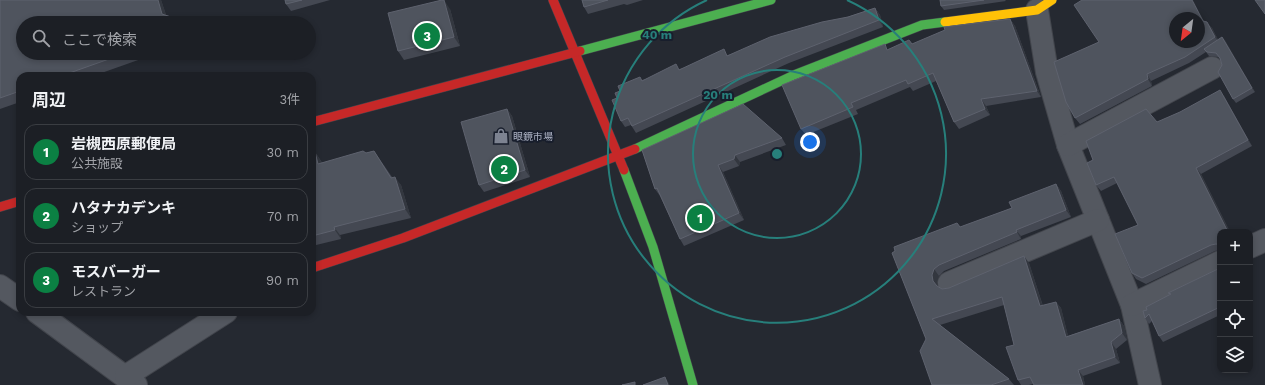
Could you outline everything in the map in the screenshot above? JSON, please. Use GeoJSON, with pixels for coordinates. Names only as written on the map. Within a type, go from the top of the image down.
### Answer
{"type":"FeatureCollection","features":[{"type":"Feature","properties":{"kind":"street"},"geometry":{"type":"LineString","coordinates":[[552,0],[573,52],[619,156],[652,247],[693,385]]}},
{"type":"Feature","properties":{"kind":"street"},"geometry":{"type":"LineString","coordinates":[[316,121],[771,0]]}},
{"type":"Feature","properties":{"kind":"street"},"geometry":{"type":"LineString","coordinates":[[316,267],[403,238],[619,156],[794,75],[922,25],[1045,5],[1047,72],[1068,146],[1132,305],[1150,385]]}},
{"type":"Feature","properties":{"kind":"street"},"geometry":{"type":"LineString","coordinates":[[1068,146],[1212,68]]}},
{"type":"Feature","properties":{"kind":"street"},"geometry":{"type":"LineString","coordinates":[[0,207],[16,202]]}},
{"type":"Feature","properties":{"kind":"street"},"geometry":{"type":"LineString","coordinates":[[949,282],[1098,220]]}},
{"type":"Feature","properties":{"kind":"street"},"geometry":{"type":"LineString","coordinates":[[1253,246],[1265,240]]}},
{"type":"Feature","properties":{"kind":"street"},"geometry":{"type":"LineString","coordinates":[[1132,305],[1217,263]]}},
{"type":"Feature","properties":{"kind":"street"},"geometry":{"type":"LineString","coordinates":[[0,286],[16,297]]}},
{"type":"Feature","properties":{"kind":"street"},"geometry":{"type":"LineString","coordinates":[[42,316],[131,381],[220,316]]}},
{"type":"Feature","properties":{"kind":"building"},"geometry":{"type":"Polygon","coordinates":[[[0,0],[158,0],[162,14],[168,16],[16,16],[16,60],[106,60],[72,72],[16,72],[16,92],[0,98],[0,0]]]}},
{"type":"Feature","properties":{"kind":"building"},"geometry":{"type":"Polygon","coordinates":[[[285,0],[302,0],[286,4],[285,0]]]}},
{"type":"Feature","properties":{"kind":"building"},"geometry":{"type":"Polygon","coordinates":[[[444,0],[454,37],[398,51],[388,13],[444,0]]]}},
{"type":"Feature","properties":{"kind":"building"},"geometry":{"type":"Polygon","coordinates":[[[582,0],[608,0],[584,7],[582,0]]]}},
{"type":"Feature","properties":{"kind":"building"},"geometry":{"type":"Polygon","coordinates":[[[940,0],[984,0],[941,6],[940,0]]]}},
{"type":"Feature","properties":{"kind":"building"},"geometry":{"type":"Polygon","coordinates":[[[1082,0],[1192,0],[1198,12],[1169,12],[1169,48],[1198,48],[1185,57],[1147,74],[1148,79],[1075,118],[1066,102],[1054,62],[1099,42],[1074,5],[1082,0]]]}},
{"type":"Feature","properties":{"kind":"building"},"geometry":{"type":"Polygon","coordinates":[[[1255,0],[1265,0],[1265,14],[1255,0]]]}},
{"type":"Feature","properties":{"kind":"building"},"geometry":{"type":"Polygon","coordinates":[[[875,8],[879,20],[785,57],[632,126],[628,118],[621,121],[612,100],[617,98],[615,93],[620,91],[618,86],[640,77],[642,81],[676,64],[679,70],[724,49],[727,56],[770,37],[822,22],[848,17],[875,8]]]}},
{"type":"Feature","properties":{"kind":"building"},"geometry":{"type":"Polygon","coordinates":[[[1010,19],[1037,91],[981,99],[985,109],[954,122],[933,73],[908,84],[906,80],[851,103],[853,107],[801,129],[782,85],[885,44],[887,50],[909,40],[912,44],[945,30],[944,27],[1010,19]]]}},
{"type":"Feature","properties":{"kind":"building"},"geometry":{"type":"Polygon","coordinates":[[[1205,22],[1207,22],[1215,37],[1205,44],[1205,22]]]}},
{"type":"Feature","properties":{"kind":"building"},"geometry":{"type":"Polygon","coordinates":[[[1222,37],[1252,88],[1233,99],[1218,72],[1222,65],[1220,58],[1216,53],[1207,52],[1204,49],[1222,37]]]}},
{"type":"Feature","properties":{"kind":"building"},"geometry":{"type":"Polygon","coordinates":[[[1220,90],[1248,140],[1196,168],[1226,229],[1217,229],[1217,244],[1211,245],[1142,278],[1132,273],[1115,234],[1138,225],[1114,177],[1096,185],[1087,163],[1093,160],[1086,141],[1146,109],[1157,122],[1180,112],[1220,90]]]}},
{"type":"Feature","properties":{"kind":"building"},"geometry":{"type":"Polygon","coordinates":[[[743,104],[782,138],[735,155],[734,159],[718,165],[739,213],[680,239],[657,188],[655,189],[642,150],[743,104]]]}},
{"type":"Feature","properties":{"kind":"building"},"geometry":{"type":"Polygon","coordinates":[[[507,109],[525,170],[479,185],[461,122],[507,109]]]}},
{"type":"Feature","properties":{"kind":"building"},"geometry":{"type":"Polygon","coordinates":[[[363,151],[366,153],[374,151],[391,178],[395,177],[405,209],[334,227],[335,230],[316,235],[316,156],[318,164],[363,151]]]}},
{"type":"Feature","properties":{"kind":"building"},"geometry":{"type":"Polygon","coordinates":[[[1056,184],[1066,210],[1016,230],[1017,232],[939,265],[934,269],[932,275],[933,281],[942,289],[949,288],[1024,256],[1040,306],[1056,302],[1066,337],[1119,319],[1122,333],[1111,342],[1115,357],[1078,370],[1083,385],[1034,385],[1030,377],[1018,380],[1006,347],[1014,345],[1002,297],[932,319],[1009,379],[991,385],[932,385],[920,351],[926,339],[892,253],[895,251],[894,247],[957,223],[960,227],[1012,208],[1009,202],[1056,184]]]}},
{"type":"Feature","properties":{"kind":"building"},"geometry":{"type":"Polygon","coordinates":[[[1217,269],[1217,308],[1159,336],[1149,314],[1145,318],[1143,311],[1147,310],[1146,307],[1171,294],[1168,293],[1217,269]]]}},
{"type":"Feature","properties":{"kind":"building"},"geometry":{"type":"Polygon","coordinates":[[[665,377],[668,385],[643,385],[665,377]]]}},
{"type":"Feature","properties":{"kind":"building"},"geometry":{"type":"Polygon","coordinates":[[[635,382],[635,385],[622,385],[635,382]]]}},
{"type":"Feature","properties":{"kind":"traffic: fast"},"geometry":{"type":"LineString","coordinates":[[580,51],[771,0]]}},
{"type":"Feature","properties":{"kind":"traffic: fast"},"geometry":{"type":"LineString","coordinates":[[635,149],[794,75],[922,25],[945,22]]}},
{"type":"Feature","properties":{"kind":"traffic: fast"},"geometry":{"type":"LineString","coordinates":[[624,170],[653,247],[693,385]]}},
{"type":"Feature","properties":{"kind":"traffic: slow"},"geometry":{"type":"LineString","coordinates":[[945,22],[1037,10],[1052,0]]}},
{"type":"Feature","properties":{"kind":"traffic: jam"},"geometry":{"type":"LineString","coordinates":[[553,0],[624,170]]}},
{"type":"Feature","properties":{"kind":"traffic: jam"},"geometry":{"type":"LineString","coordinates":[[316,121],[580,51]]}},
{"type":"Feature","properties":{"kind":"traffic: jam"},"geometry":{"type":"LineString","coordinates":[[316,267],[403,238],[635,149]]}},
{"type":"Feature","properties":{"kind":"traffic: jam"},"geometry":{"type":"LineString","coordinates":[[0,207],[16,202]]}},
{"type":"Feature","properties":{"kind":"place","name":"モスバーガー"},"geometry":{"type":"Point","coordinates":[427,36]}},
{"type":"Feature","properties":{"kind":"place","name":"眼鏡市場"},"geometry":{"type":"Point","coordinates":[501,136]}},
{"type":"Feature","properties":{"kind":"place","name":"ハタナカデンキ"},"geometry":{"type":"Point","coordinates":[504,169]}},
{"type":"Feature","properties":{"kind":"place","name":"岩槻西原郵便局"},"geometry":{"type":"Point","coordinates":[700,218]}}]}
